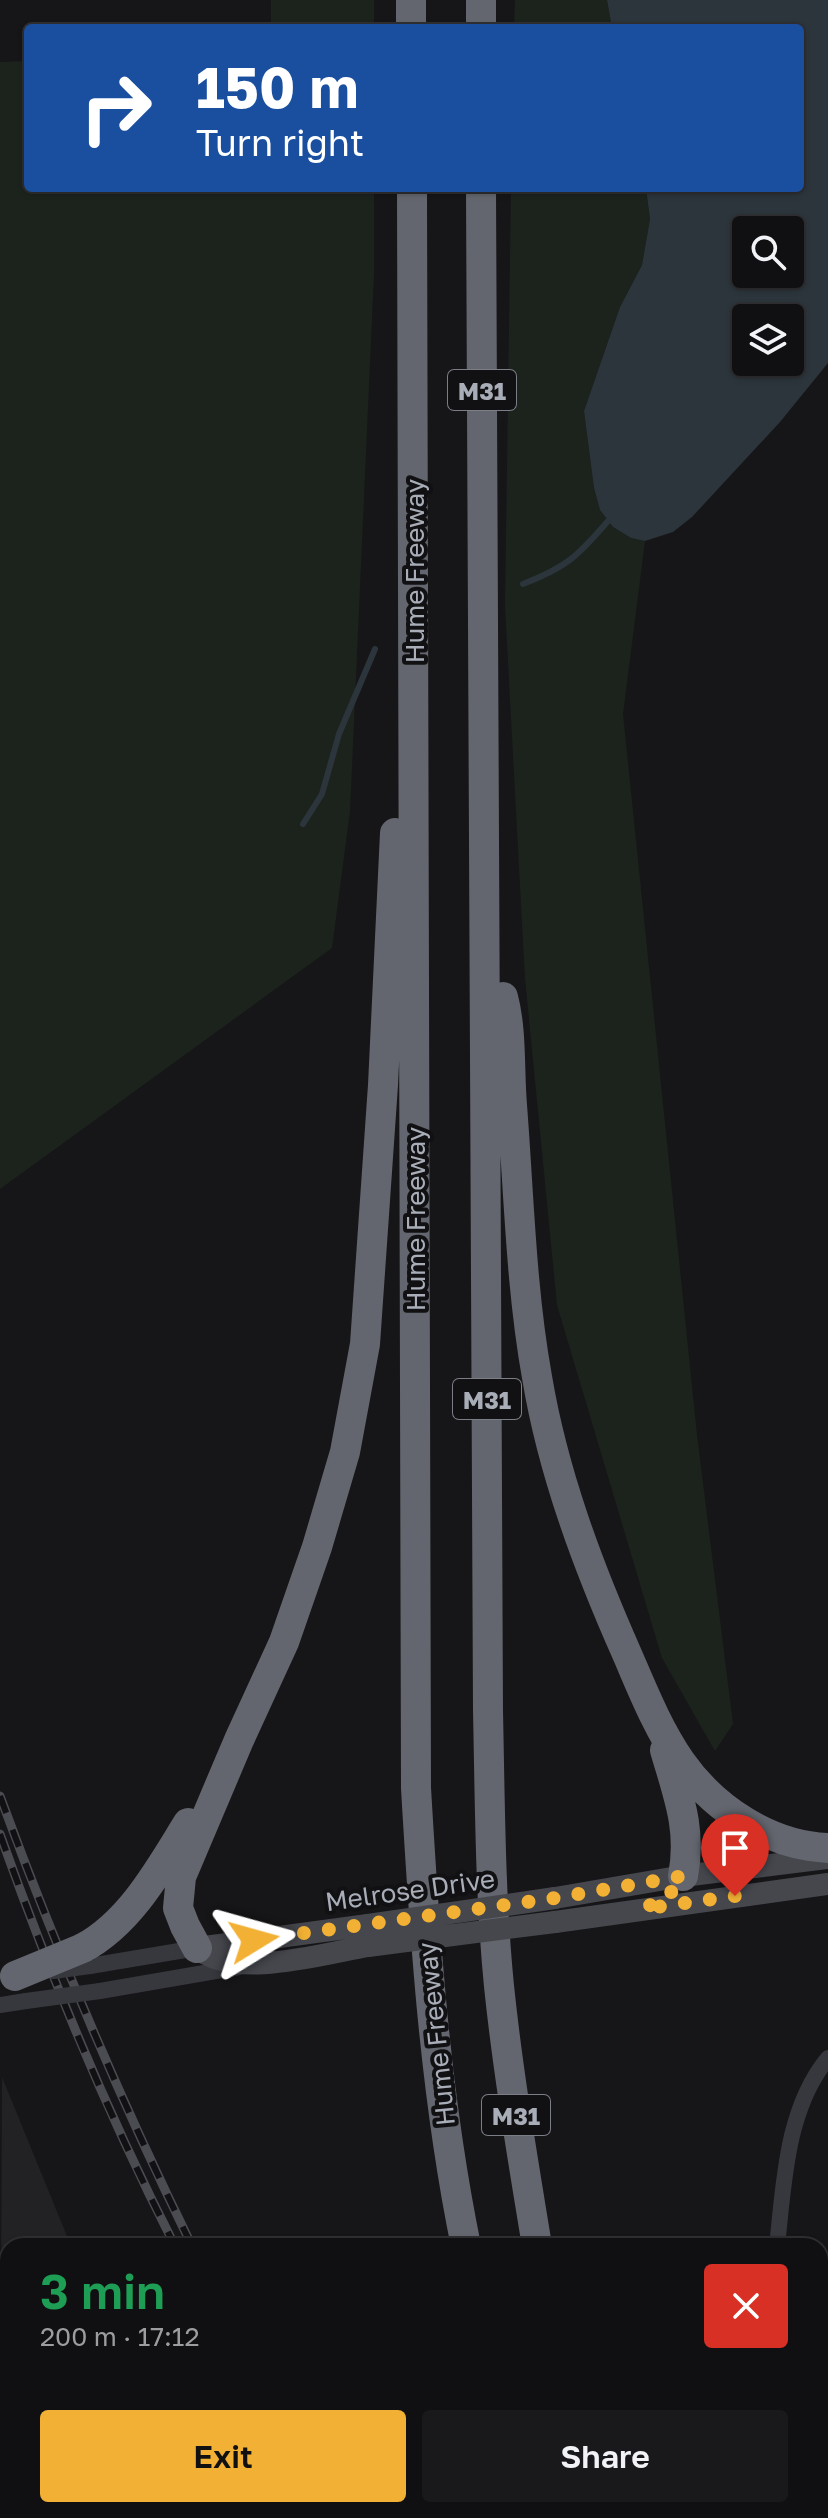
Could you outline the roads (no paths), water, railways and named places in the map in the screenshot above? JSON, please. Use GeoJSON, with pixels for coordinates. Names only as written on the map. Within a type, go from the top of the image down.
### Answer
{"type":"FeatureCollection","features":[{"type":"Feature","properties":{"kind":"highway"},"geometry":{"type":"LineString","coordinates":[[411,0],[411,24]]}},
{"type":"Feature","properties":{"kind":"highway"},"geometry":{"type":"LineString","coordinates":[[481,0],[481,24]]}},
{"type":"Feature","properties":{"kind":"highway","name":"Hume Freeway"},"geometry":{"type":"LineString","coordinates":[[412,192],[416,1788],[438,2069],[464,2238]]}},
{"type":"Feature","properties":{"kind":"highway","name":"M31"},"geometry":{"type":"LineString","coordinates":[[481,192],[491,1857],[499,1984],[512,2095],[536,2238]]}},
{"type":"Feature","properties":{"kind":"highway"},"geometry":{"type":"LineString","coordinates":[[197,1948],[180,1913],[179,1884],[284,1642],[317,1547],[345,1452],[365,1344],[383,1085],[413,448]]}},
{"type":"Feature","properties":{"kind":"highway"},"geometry":{"type":"LineString","coordinates":[[486,941],[504,1001],[524,1266],[537,1378],[560,1473],[594,1579],[655,1718],[682,1808],[688,1849],[683,1876]]}},
{"type":"Feature","properties":{"kind":"highway"},"geometry":{"type":"LineString","coordinates":[[655,1718],[682,1763],[712,1796],[742,1820],[770,1836],[816,1848],[828,1848]]}},
{"type":"Feature","properties":{"kind":"highway"},"geometry":{"type":"LineString","coordinates":[[14,1985],[86,1957],[144,1891],[239,1740]]}},
{"type":"Feature","properties":{"kind":"main road","name":"Melrose Drive"},"geometry":{"type":"LineString","coordinates":[[253,1964],[368,1936],[555,1898],[683,1876],[828,1858]]}},
{"type":"Feature","properties":{"kind":"main road"},"geometry":{"type":"LineString","coordinates":[[643,1909],[669,1895],[683,1876]]}},
{"type":"Feature","properties":{"kind":"main road","name":"Melrose Drive"},"geometry":{"type":"LineString","coordinates":[[197,1948],[555,1922],[828,1884]]}},
{"type":"Feature","properties":{"kind":"main road"},"geometry":{"type":"LineString","coordinates":[[197,1948],[223,1962],[253,1964]]}},
{"type":"Feature","properties":{"kind":"street","name":"Melrose Drive"},"geometry":{"type":"LineString","coordinates":[[86,1957],[197,1948]]}},
{"type":"Feature","properties":{"kind":"street","name":"Melrose Drive"},"geometry":{"type":"LineString","coordinates":[[0,2005],[14,1985],[100,1991],[253,1964]]}},
{"type":"Feature","properties":{"kind":"street"},"geometry":{"type":"LineString","coordinates":[[778,2238],[796,2117],[828,2058]]}},
{"type":"Feature","properties":{"kind":"waterway"},"geometry":{"type":"LineString","coordinates":[[523,584],[571,559],[608,521]]}},
{"type":"Feature","properties":{"kind":"waterway"},"geometry":{"type":"LineString","coordinates":[[303,824],[322,794],[339,734],[375,649]]}},
{"type":"Feature","properties":{"kind":"railway"},"geometry":{"type":"LineString","coordinates":[[0,1796],[90,2023],[188,2238]]}},
{"type":"Feature","properties":{"kind":"railway"},"geometry":{"type":"LineString","coordinates":[[0,1834],[81,2043],[171,2238]]}}]}
